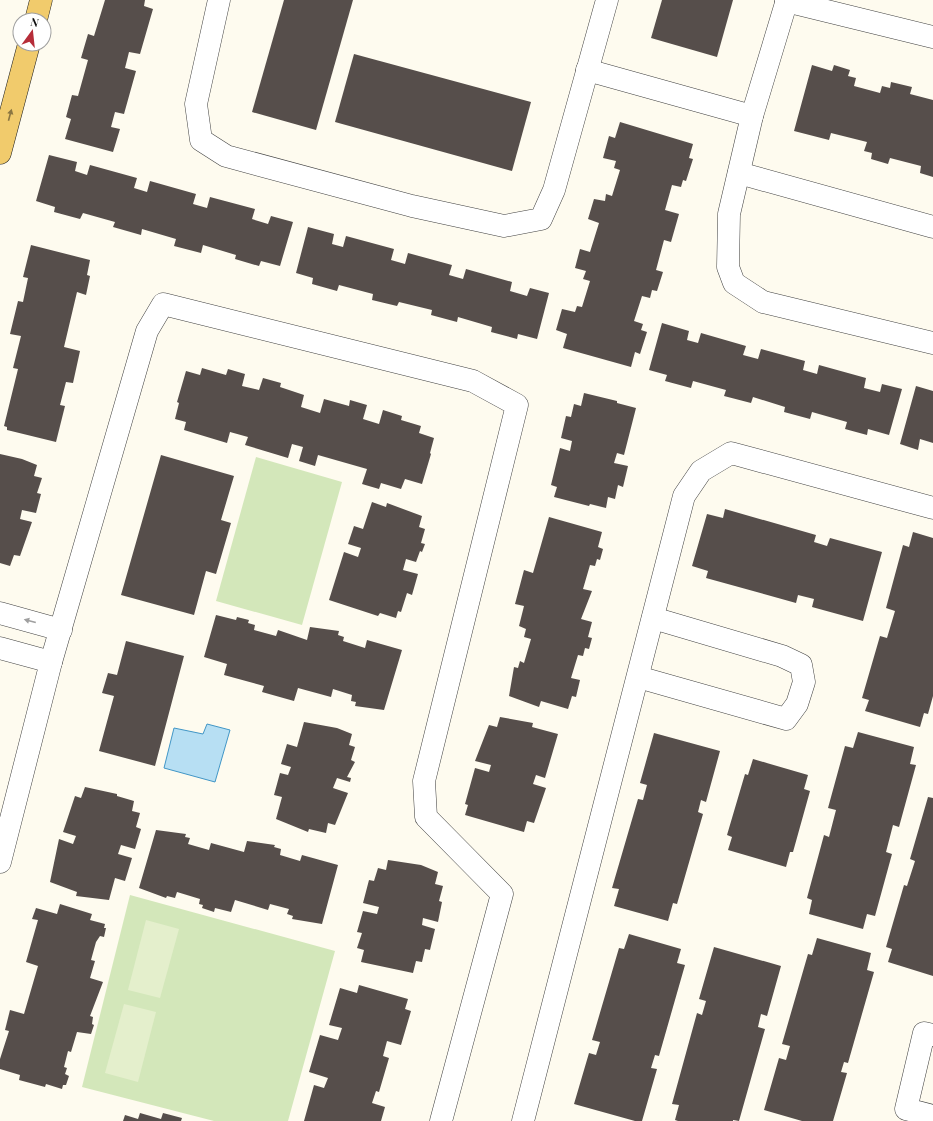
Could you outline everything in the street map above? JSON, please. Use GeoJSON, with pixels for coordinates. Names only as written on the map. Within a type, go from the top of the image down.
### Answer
{"type":"FeatureCollection","features":[{"type":"Feature","properties":{"kind":"main road"},"geometry":{"type":"LineString","coordinates":[[38,12],[41,0]]}},
{"type":"Feature","properties":{"kind":"main road"},"geometry":{"type":"LineString","coordinates":[[0,153],[27,52]]}},
{"type":"Feature","properties":{"kind":"street"},"geometry":{"type":"LineString","coordinates":[[219,0],[196,104],[201,140],[226,156],[412,206],[504,226],[541,219],[554,190],[607,0]]}},
{"type":"Feature","properties":{"kind":"street"},"geometry":{"type":"LineString","coordinates":[[933,37],[787,0],[752,116],[729,214],[728,267],[734,283],[763,302],[933,343]]}},
{"type":"Feature","properties":{"kind":"street"},"geometry":{"type":"LineString","coordinates":[[587,70],[752,116]]}},
{"type":"Feature","properties":{"kind":"street"},"geometry":{"type":"LineString","coordinates":[[739,173],[933,227]]}},
{"type":"Feature","properties":{"kind":"street"},"geometry":{"type":"LineString","coordinates":[[0,862],[51,662],[147,331],[163,304],[472,381],[517,405],[424,780],[426,817],[502,894],[441,1121]]}},
{"type":"Feature","properties":{"kind":"street"},"geometry":{"type":"LineString","coordinates":[[523,1121],[684,496],[701,471],[732,453],[933,508]]}},
{"type":"Feature","properties":{"kind":"street"},"geometry":{"type":"LineString","coordinates":[[0,613],[61,630]]}},
{"type":"Feature","properties":{"kind":"street"},"geometry":{"type":"LineString","coordinates":[[638,677],[786,719],[797,704],[804,682],[801,665],[782,656],[653,618]]}},
{"type":"Feature","properties":{"kind":"street"},"geometry":{"type":"LineString","coordinates":[[0,648],[51,662]]}},
{"type":"Feature","properties":{"kind":"street"},"geometry":{"type":"LineString","coordinates":[[933,1035],[924,1033],[906,1109],[933,1116]]}},
{"type":"Feature","properties":{"kind":"green space"},"geometry":{"type":"Polygon","coordinates":[[[256,457],[342,482],[302,625],[216,601],[256,457]]]}},
{"type":"Feature","properties":{"kind":"green space"},"geometry":{"type":"Polygon","coordinates":[[[130,895],[335,951],[288,1121],[214,1121],[82,1087],[130,895]]]}},
{"type":"Feature","properties":{"kind":"green space"},"geometry":{"type":"Polygon","coordinates":[[[146,920],[179,929],[160,998],[128,990],[146,920]]]}},
{"type":"Feature","properties":{"kind":"green space"},"geometry":{"type":"Polygon","coordinates":[[[124,1004],[156,1012],[138,1082],[105,1073],[124,1004]]]}},
{"type":"Feature","properties":{"kind":"water"},"geometry":{"type":"Polygon","coordinates":[[[207,724],[230,730],[215,782],[164,768],[174,728],[203,734],[207,724]]]}},
{"type":"Feature","properties":{"kind":"building"},"geometry":{"type":"Polygon","coordinates":[[[105,0],[145,0],[144,6],[153,9],[140,54],[129,52],[125,68],[136,71],[124,114],[115,112],[111,127],[120,129],[113,152],[65,139],[71,119],[66,117],[72,95],[78,96],[88,60],[81,58],[88,34],[94,36],[105,0]]]}},
{"type":"Feature","properties":{"kind":"building"},"geometry":{"type":"Polygon","coordinates":[[[284,0],[353,0],[316,130],[252,112],[284,0]]]}},
{"type":"Feature","properties":{"kind":"building"},"geometry":{"type":"Polygon","coordinates":[[[662,0],[733,0],[717,57],[651,38],[662,0]]]}},
{"type":"Feature","properties":{"kind":"building"},"geometry":{"type":"Polygon","coordinates":[[[354,54],[531,102],[512,171],[335,122],[354,54]]]}},
{"type":"Feature","properties":{"kind":"building"},"geometry":{"type":"Polygon","coordinates":[[[812,65],[832,71],[834,65],[850,70],[848,76],[856,78],[854,86],[880,93],[882,86],[890,88],[891,82],[912,87],[910,94],[933,100],[933,177],[920,173],[921,166],[890,158],[888,164],[871,159],[872,153],[864,151],[867,142],[831,133],[829,140],[794,131],[812,65]]]}},
{"type":"Feature","properties":{"kind":"building"},"geometry":{"type":"Polygon","coordinates":[[[620,122],[693,144],[689,158],[693,159],[686,181],[683,180],[681,187],[672,185],[665,210],[679,214],[671,242],[664,240],[656,270],[663,272],[657,291],[652,290],[650,298],[642,296],[634,321],[643,324],[641,330],[647,332],[640,354],[635,352],[631,367],[563,348],[567,334],[556,330],[562,309],[575,312],[577,306],[582,307],[590,281],[583,279],[586,271],[575,268],[580,249],[590,252],[599,223],[588,219],[594,199],[605,201],[606,194],[612,196],[620,170],[614,168],[616,161],[603,158],[609,136],[615,138],[620,122]]]}},
{"type":"Feature","properties":{"kind":"building"},"geometry":{"type":"Polygon","coordinates":[[[49,155],[77,162],[75,171],[87,175],[90,165],[137,178],[134,188],[147,192],[150,181],[196,194],[193,204],[207,208],[210,197],[255,209],[252,219],[268,224],[271,216],[293,222],[280,266],[261,261],[259,266],[235,259],[236,255],[203,245],[201,253],[174,246],[176,239],[142,229],[141,235],[113,227],[115,222],[83,213],[80,219],[54,212],[55,207],[36,201],[49,155]]]}},
{"type":"Feature","properties":{"kind":"building"},"geometry":{"type":"Polygon","coordinates":[[[308,227],[334,234],[332,244],[343,247],[346,236],[394,249],[391,260],[405,264],[408,253],[452,265],[449,275],[463,279],[466,269],[512,282],[510,291],[527,296],[530,288],[549,293],[537,339],[518,334],[517,339],[491,332],[492,327],[458,317],[457,322],[431,315],[432,310],[399,302],[397,306],[372,300],[373,294],[339,285],[337,291],[312,284],[313,278],[296,273],[308,227]]]}},
{"type":"Feature","properties":{"kind":"building"},"geometry":{"type":"Polygon","coordinates":[[[31,245],[90,260],[87,275],[90,276],[86,295],[77,292],[64,347],[80,351],[73,383],[66,382],[60,405],[65,406],[56,442],[7,430],[7,427],[4,426],[18,369],[13,368],[21,336],[10,334],[18,301],[23,302],[28,278],[23,277],[31,245]]]}},
{"type":"Feature","properties":{"kind":"building"},"geometry":{"type":"Polygon","coordinates":[[[662,323],[689,331],[687,340],[698,343],[701,333],[746,346],[743,355],[758,359],[761,349],[805,361],[803,370],[817,374],[819,365],[866,378],[864,388],[880,392],[882,384],[902,389],[889,435],[868,429],[867,435],[845,429],[847,422],[812,412],[810,419],[784,412],[785,407],[753,397],[751,403],[724,396],[726,390],[693,381],[691,388],[665,381],[667,375],[649,370],[662,323]]]}},
{"type":"Feature","properties":{"kind":"building"},"geometry":{"type":"Polygon","coordinates":[[[202,368],[226,375],[228,369],[245,374],[242,386],[259,390],[263,378],[281,383],[280,387],[304,395],[301,407],[320,413],[324,399],[349,406],[350,400],[367,405],[363,419],[379,424],[383,410],[402,416],[401,420],[421,426],[419,433],[434,438],[422,484],[405,479],[401,489],[381,483],[379,489],[362,484],[367,469],[318,455],[315,466],[299,461],[303,447],[292,444],[288,458],[245,445],[248,437],[230,432],[227,443],[184,430],[186,422],[175,419],[179,403],[177,402],[186,371],[200,375],[202,368]]]}},
{"type":"Feature","properties":{"kind":"building"},"geometry":{"type":"Polygon","coordinates":[[[916,386],[933,391],[933,443],[920,439],[918,450],[900,444],[916,386]]]}},
{"type":"Feature","properties":{"kind":"building"},"geometry":{"type":"Polygon","coordinates":[[[584,393],[617,401],[617,403],[636,408],[624,455],[617,453],[614,463],[628,466],[623,487],[618,485],[615,499],[608,497],[606,508],[590,504],[589,506],[554,497],[557,487],[551,485],[560,448],[570,451],[572,441],[561,438],[566,416],[571,417],[574,404],[581,406],[584,393]]]}},
{"type":"Feature","properties":{"kind":"building"},"geometry":{"type":"Polygon","coordinates":[[[0,454],[22,459],[37,465],[34,476],[42,478],[37,493],[41,494],[36,513],[22,510],[20,519],[32,522],[20,556],[14,555],[10,566],[0,563],[0,454]]]}},
{"type":"Feature","properties":{"kind":"building"},"geometry":{"type":"Polygon","coordinates":[[[161,455],[234,476],[221,520],[231,523],[216,574],[206,571],[194,615],[121,595],[161,455]]]}},
{"type":"Feature","properties":{"kind":"building"},"geometry":{"type":"Polygon","coordinates":[[[372,502],[386,507],[387,503],[422,516],[419,527],[425,529],[421,543],[425,544],[422,552],[420,551],[416,562],[406,559],[403,570],[418,574],[412,595],[407,593],[401,612],[398,611],[396,618],[380,613],[378,616],[329,600],[344,552],[358,557],[361,548],[348,544],[354,526],[363,529],[372,502]]]}},
{"type":"Feature","properties":{"kind":"building"},"geometry":{"type":"Polygon","coordinates":[[[725,509],[816,535],[814,542],[827,546],[830,538],[882,552],[863,621],[812,607],[814,599],[798,595],[796,603],[706,578],[708,571],[692,566],[707,514],[723,518],[725,509]]]}},
{"type":"Feature","properties":{"kind":"building"},"geometry":{"type":"Polygon","coordinates":[[[549,517],[602,532],[598,547],[603,549],[600,560],[597,559],[595,566],[590,565],[583,589],[592,591],[581,619],[592,622],[588,637],[592,638],[589,649],[585,648],[583,656],[578,655],[571,678],[580,680],[576,697],[572,696],[568,709],[541,701],[539,707],[509,696],[514,667],[518,668],[520,661],[524,663],[531,639],[524,637],[526,629],[519,626],[524,606],[515,604],[524,570],[533,573],[549,517]]]}},
{"type":"Feature","properties":{"kind":"building"},"geometry":{"type":"Polygon","coordinates":[[[913,532],[933,538],[933,696],[928,714],[924,713],[920,727],[865,711],[869,700],[862,698],[880,636],[887,638],[895,611],[886,608],[903,545],[909,547],[913,532]]]}},
{"type":"Feature","properties":{"kind":"building"},"geometry":{"type":"Polygon","coordinates":[[[216,615],[236,620],[237,617],[249,620],[248,623],[255,625],[254,630],[276,636],[278,630],[307,640],[310,627],[339,631],[338,635],[344,637],[343,641],[365,648],[367,640],[402,650],[384,710],[355,706],[356,702],[351,701],[352,695],[333,689],[331,697],[298,688],[294,701],[262,692],[264,686],[224,675],[227,664],[204,657],[216,615]]]}},
{"type":"Feature","properties":{"kind":"building"},"geometry":{"type":"Polygon","coordinates":[[[126,641],[184,656],[155,766],[99,751],[114,696],[102,693],[108,673],[117,675],[126,641]]]}},
{"type":"Feature","properties":{"kind":"building"},"geometry":{"type":"Polygon","coordinates":[[[500,717],[533,723],[532,727],[558,734],[545,778],[536,775],[533,784],[546,788],[534,823],[527,821],[524,832],[465,815],[468,805],[465,804],[475,768],[489,772],[491,765],[475,761],[489,725],[497,727],[500,717]]]}},
{"type":"Feature","properties":{"kind":"building"},"geometry":{"type":"Polygon","coordinates":[[[304,722],[337,728],[352,734],[349,745],[355,747],[351,760],[355,762],[347,777],[351,778],[350,782],[337,778],[333,788],[348,793],[335,825],[328,823],[326,833],[309,829],[308,832],[276,819],[282,797],[274,795],[280,773],[288,775],[291,767],[281,764],[287,744],[297,747],[304,722]]]}},
{"type":"Feature","properties":{"kind":"building"},"geometry":{"type":"Polygon","coordinates":[[[858,732],[914,747],[910,764],[916,765],[899,827],[893,825],[886,852],[892,854],[875,916],[867,914],[863,929],[809,914],[812,900],[807,898],[824,835],[829,837],[836,810],[828,808],[845,746],[853,748],[858,732]]]}},
{"type":"Feature","properties":{"kind":"building"},"geometry":{"type":"Polygon","coordinates":[[[654,733],[720,751],[706,802],[701,800],[698,812],[703,814],[677,904],[673,903],[668,921],[614,906],[619,889],[612,888],[638,799],[643,800],[647,785],[640,783],[654,733]]]}},
{"type":"Feature","properties":{"kind":"building"},"geometry":{"type":"Polygon","coordinates":[[[753,759],[808,775],[804,789],[810,791],[793,852],[790,852],[786,867],[728,850],[732,837],[727,835],[745,774],[748,775],[753,759]]]}},
{"type":"Feature","properties":{"kind":"building"},"geometry":{"type":"Polygon","coordinates":[[[85,787],[117,794],[117,796],[134,801],[132,811],[140,813],[136,827],[141,829],[135,849],[121,845],[118,854],[132,858],[125,881],[115,878],[109,900],[76,896],[77,892],[50,882],[59,839],[73,844],[76,836],[63,832],[75,796],[81,798],[85,787]]]}},
{"type":"Feature","properties":{"kind":"building"},"geometry":{"type":"Polygon","coordinates":[[[928,797],[933,798],[933,976],[888,962],[892,949],[886,947],[904,885],[907,886],[915,861],[910,859],[928,797]]]}},
{"type":"Feature","properties":{"kind":"building"},"geometry":{"type":"Polygon","coordinates":[[[156,830],[186,834],[185,837],[190,838],[188,844],[209,850],[211,843],[244,852],[247,841],[275,845],[274,847],[281,849],[280,855],[300,861],[302,855],[338,865],[322,924],[292,919],[293,916],[287,914],[289,909],[270,904],[268,910],[235,900],[231,912],[215,908],[214,912],[202,908],[203,905],[199,904],[200,899],[177,892],[175,898],[167,896],[166,898],[139,888],[156,830]]]}},
{"type":"Feature","properties":{"kind":"building"},"geometry":{"type":"Polygon","coordinates":[[[388,860],[421,865],[438,872],[435,884],[443,886],[439,901],[442,902],[438,922],[423,918],[422,925],[435,929],[430,950],[425,949],[422,962],[416,961],[413,973],[361,962],[364,950],[357,948],[362,933],[357,932],[363,911],[377,914],[379,907],[363,903],[369,880],[374,881],[378,868],[386,870],[388,860]]]}},
{"type":"Feature","properties":{"kind":"building"},"geometry":{"type":"Polygon","coordinates":[[[60,904],[92,914],[90,920],[105,924],[104,928],[106,928],[104,937],[100,936],[96,942],[91,960],[95,961],[90,978],[103,982],[90,1016],[93,1017],[92,1024],[94,1025],[91,1034],[77,1032],[71,1052],[68,1051],[64,1067],[67,1068],[65,1074],[69,1076],[66,1085],[63,1085],[62,1089],[46,1084],[45,1087],[19,1080],[20,1075],[0,1069],[0,1059],[9,1031],[5,1030],[10,1010],[24,1014],[38,966],[26,962],[38,920],[32,919],[36,908],[57,914],[60,904]]]}},
{"type":"Feature","properties":{"kind":"building"},"geometry":{"type":"Polygon","coordinates":[[[629,934],[681,949],[677,963],[685,965],[659,1056],[655,1055],[651,1068],[657,1069],[642,1121],[635,1121],[574,1104],[589,1053],[596,1055],[600,1042],[592,1040],[619,948],[624,949],[629,934]]]}},
{"type":"Feature","properties":{"kind":"building"},"geometry":{"type":"Polygon","coordinates":[[[817,938],[871,953],[867,970],[874,972],[848,1063],[844,1062],[841,1072],[847,1073],[833,1121],[802,1121],[764,1110],[779,1058],[786,1060],[790,1046],[782,1044],[808,954],[812,955],[817,938]]]}},
{"type":"Feature","properties":{"kind":"building"},"geometry":{"type":"Polygon","coordinates":[[[714,947],[781,966],[767,1016],[761,1014],[758,1027],[765,1029],[739,1121],[678,1121],[675,1120],[679,1105],[672,1104],[697,1013],[702,1015],[706,1001],[699,999],[714,947]]]}},
{"type":"Feature","properties":{"kind":"building"},"geometry":{"type":"Polygon","coordinates":[[[359,985],[408,999],[405,1009],[411,1011],[401,1045],[387,1041],[383,1056],[389,1058],[379,1092],[376,1091],[372,1103],[385,1107],[381,1121],[304,1121],[314,1085],[324,1088],[328,1078],[309,1072],[320,1035],[338,1040],[342,1028],[329,1025],[340,988],[357,993],[359,985]]]}},
{"type":"Feature","properties":{"kind":"building"},"geometry":{"type":"Polygon","coordinates":[[[140,1113],[161,1119],[163,1113],[182,1118],[181,1121],[123,1121],[125,1115],[138,1119],[140,1113]]]}}]}
